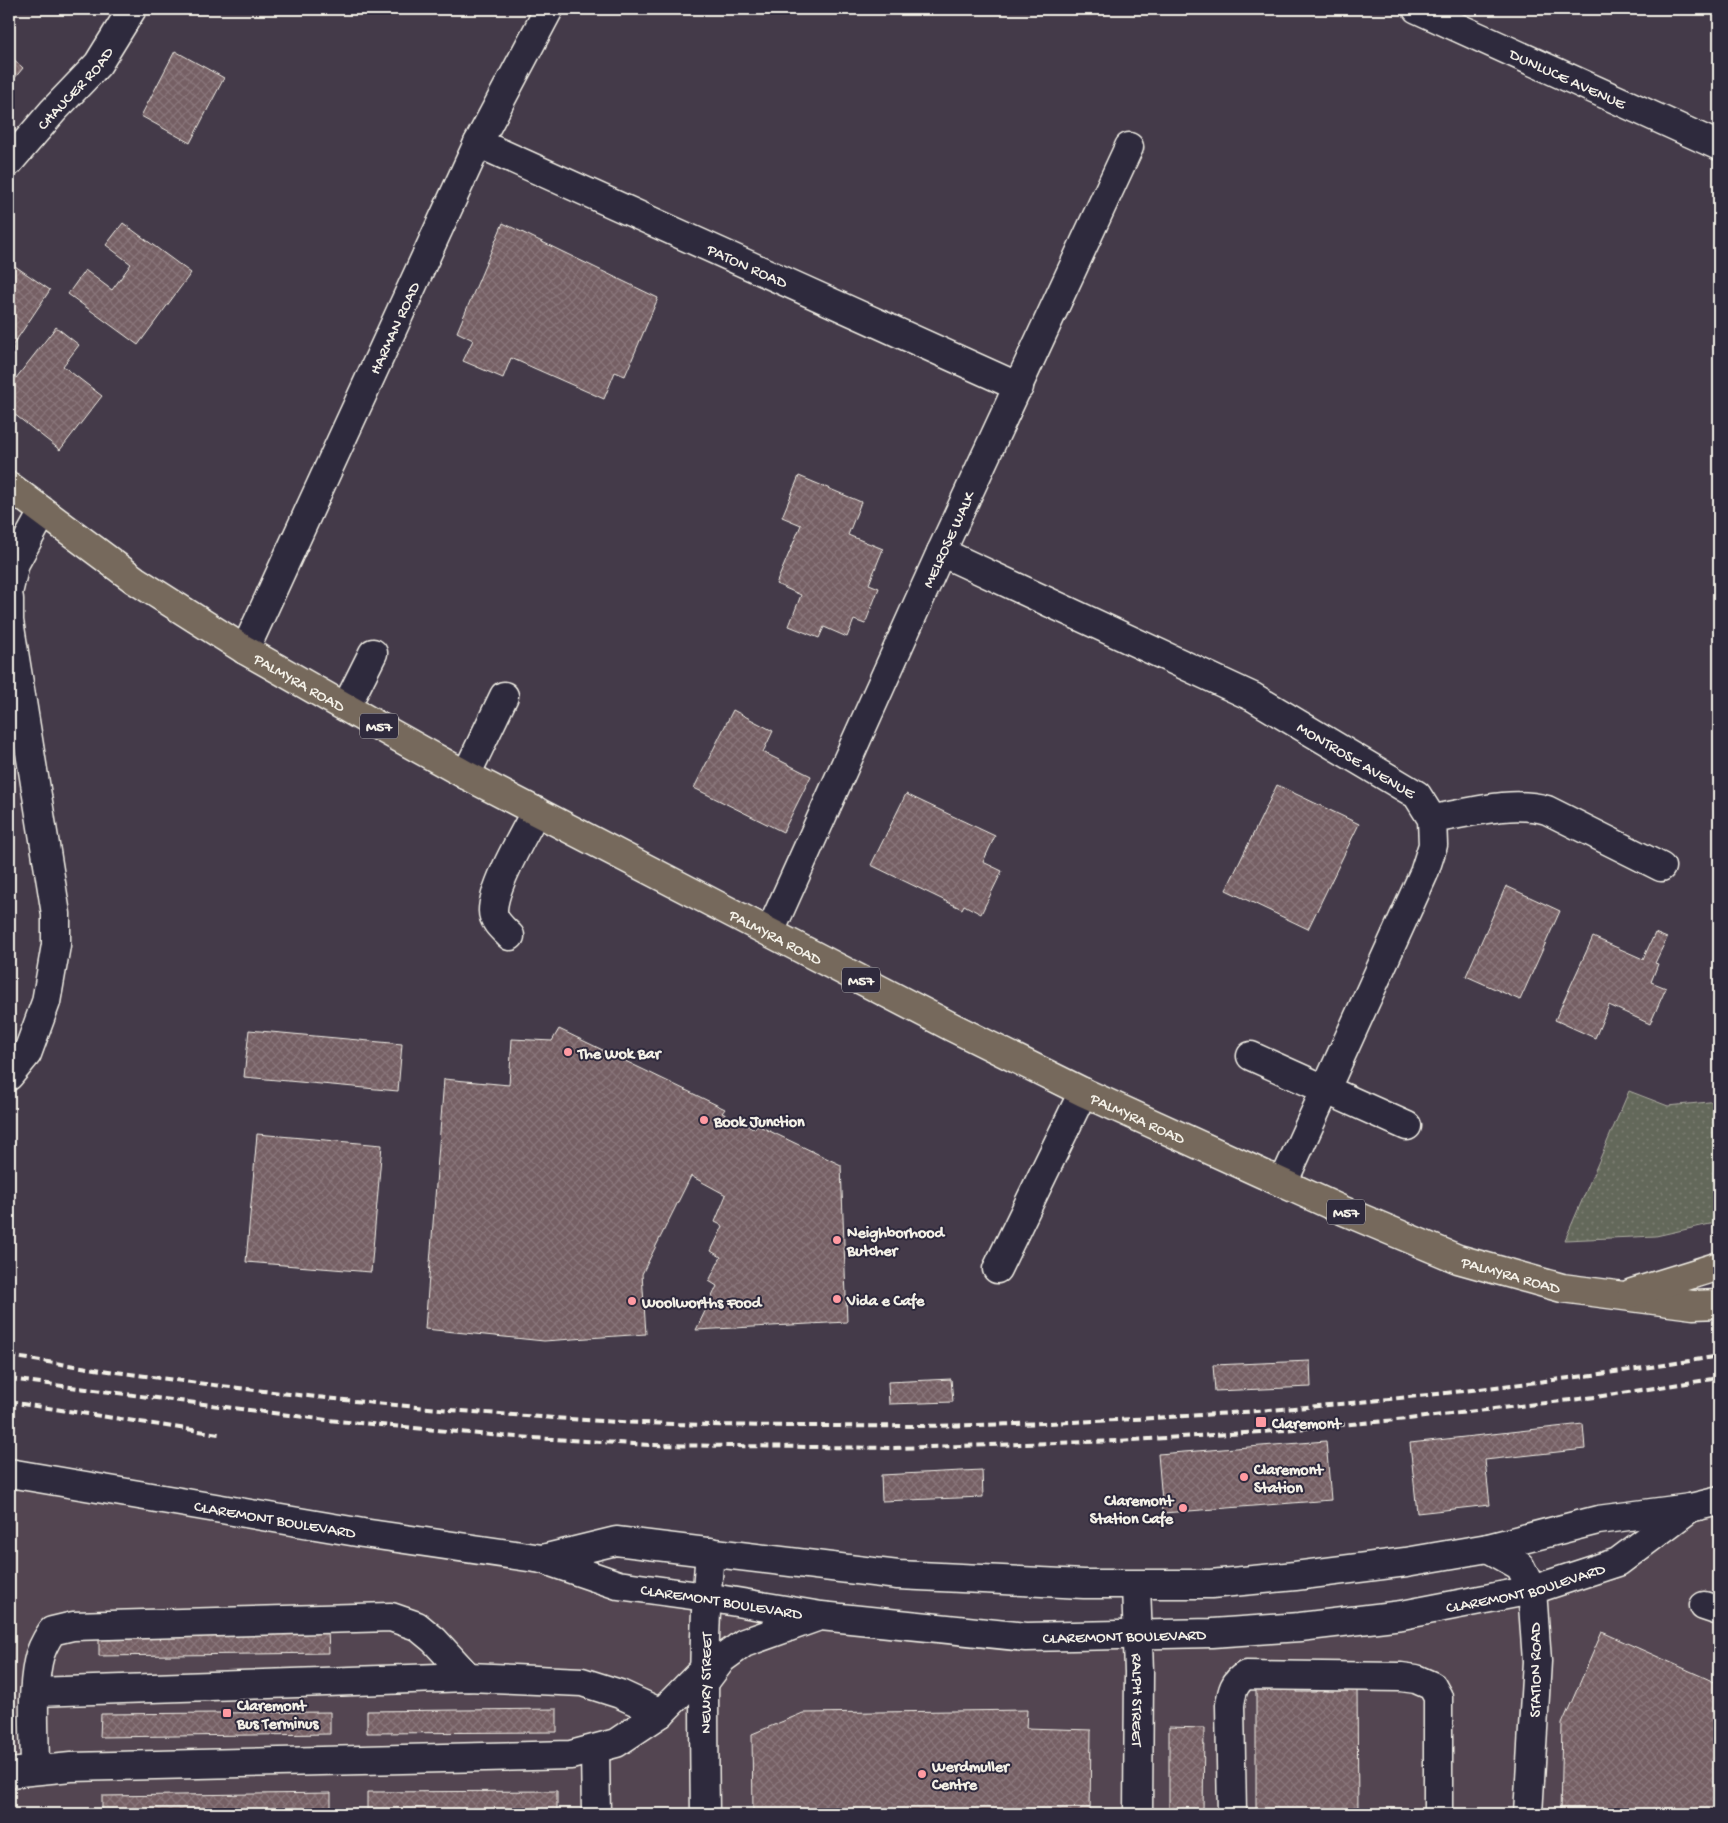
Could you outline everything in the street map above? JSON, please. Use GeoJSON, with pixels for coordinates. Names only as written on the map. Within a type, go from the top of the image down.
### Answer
{"type":"FeatureCollection","features":[{"type":"Feature","properties":{"kind":"main road","name":"PALMYRA ROAD"},"geometry":{"type":"LineString","coordinates":[[9,486],[136,580],[245,650],[466,775],[952,1027],[1083,1092],[1344,1211],[1458,1259],[1562,1288],[1693,1305],[1719,1304]]}},
{"type":"Feature","properties":{"kind":"main road","name":"PALMYRA ROAD"},"geometry":{"type":"LineString","coordinates":[[1621,1297],[1719,1266]]}},
{"type":"Feature","properties":{"kind":"street","name":"CHAUCER ROAD"},"geometry":{"type":"LineString","coordinates":[[9,162],[53,111],[98,64],[132,9]]}},
{"type":"Feature","properties":{"kind":"street","name":"HARMAN ROAD"},"geometry":{"type":"LineString","coordinates":[[245,650],[478,143],[549,9]]}},
{"type":"Feature","properties":{"kind":"street","name":"DUNLUCE AVENUE"},"geometry":{"type":"LineString","coordinates":[[1417,9],[1719,146]]}},
{"type":"Feature","properties":{"kind":"street","name":"PATON ROAD"},"geometry":{"type":"LineString","coordinates":[[478,143],[1019,387]]}},
{"type":"Feature","properties":{"kind":"street","name":"MELROSE WALK"},"geometry":{"type":"LineString","coordinates":[[770,932],[942,552],[1129,147]]}},
{"type":"Feature","properties":{"kind":"street"},"geometry":{"type":"LineString","coordinates":[[9,589],[15,563],[43,512]]}},
{"type":"Feature","properties":{"kind":"street","name":"MONTROSE AVENUE"},"geometry":{"type":"LineString","coordinates":[[942,552],[1253,697],[1417,795],[1432,819],[1433,845],[1424,873],[1327,1090],[1283,1183]]}},
{"type":"Feature","properties":{"kind":"street"},"geometry":{"type":"LineString","coordinates":[[9,599],[9,621],[56,914],[56,945],[46,1002],[27,1054],[9,1076]]}},
{"type":"Feature","properties":{"kind":"street"},"geometry":{"type":"LineString","coordinates":[[346,707],[373,652]]}},
{"type":"Feature","properties":{"kind":"street"},"geometry":{"type":"LineString","coordinates":[[466,775],[504,696]]}},
{"type":"Feature","properties":{"kind":"street"},"geometry":{"type":"LineString","coordinates":[[1432,819],[1513,805],[1531,806],[1547,810],[1661,867]]}},
{"type":"Feature","properties":{"kind":"street"},"geometry":{"type":"LineString","coordinates":[[510,936],[498,923],[493,912],[497,891],[536,811]]}},
{"type":"Feature","properties":{"kind":"street"},"geometry":{"type":"LineString","coordinates":[[1251,1056],[1406,1126]]}},
{"type":"Feature","properties":{"kind":"street"},"geometry":{"type":"LineString","coordinates":[[998,1269],[1083,1092]]}},
{"type":"Feature","properties":{"kind":"street","name":"CLAREMONT BOULEVARD"},"geometry":{"type":"LineString","coordinates":[[9,1473],[363,1533],[542,1559],[618,1585],[821,1616],[1026,1637],[1212,1633],[1402,1616],[1532,1590],[1618,1562],[1690,1508]]}},
{"type":"Feature","properties":{"kind":"street","name":"CLAREMONT BOULEVARD"},"geometry":{"type":"LineString","coordinates":[[542,1559],[616,1541],[898,1575],[1084,1584],[1211,1584],[1406,1562],[1488,1548],[1598,1520],[1690,1508],[1719,1501]]}},
{"type":"Feature","properties":{"kind":"street","name":"STATION ROAD"},"geometry":{"type":"LineString","coordinates":[[1488,1548],[1520,1566],[1532,1590],[1537,1661],[1528,1814]]}},
{"type":"Feature","properties":{"kind":"street","name":"NEWRY STREET"},"geometry":{"type":"LineString","coordinates":[[705,1814],[704,1675],[706,1597],[710,1552]]}},
{"type":"Feature","properties":{"kind":"street","name":"RALPH STREET"},"geometry":{"type":"LineString","coordinates":[[1136,1585],[1139,1672],[1138,1814]]}},
{"type":"Feature","properties":{"kind":"street"},"geometry":{"type":"LineString","coordinates":[[9,1773],[71,1767],[572,1755],[616,1743],[661,1714],[722,1659],[744,1643],[821,1616]]}},
{"type":"Feature","properties":{"kind":"street"},"geometry":{"type":"LineString","coordinates":[[35,1770],[35,1692],[38,1661],[44,1643],[52,1631],[72,1626],[391,1617],[417,1626],[434,1640],[468,1677]]}},
{"type":"Feature","properties":{"kind":"street"},"geometry":{"type":"LineString","coordinates":[[1232,1814],[1230,1705],[1232,1691],[1236,1684],[1246,1675],[1400,1677],[1416,1679],[1432,1686],[1438,1697],[1438,1814]]}},
{"type":"Feature","properties":{"kind":"street"},"geometry":{"type":"LineString","coordinates":[[35,1692],[468,1677],[582,1682],[620,1694],[661,1714]]}},
{"type":"Feature","properties":{"kind":"street"},"geometry":{"type":"LineString","coordinates":[[595,1750],[596,1814]]}},
{"type":"Feature","properties":{"kind":"shaded area"},"geometry":{"type":"Polygon","coordinates":[[[9,1473],[618,1585],[1085,1635],[1532,1590],[1719,1501],[1719,1814],[9,1814],[9,1473]]]}},
{"type":"Feature","properties":{"kind":"green space"},"geometry":{"type":"Polygon","coordinates":[[[1629,1091],[1668,1106],[1719,1101],[1719,1222],[1656,1236],[1565,1240],[1629,1091]]]}},
{"type":"Feature","properties":{"kind":"building"},"geometry":{"type":"Polygon","coordinates":[[[175,51],[224,78],[190,143],[141,116],[175,51]]]}},
{"type":"Feature","properties":{"kind":"building"},"geometry":{"type":"Polygon","coordinates":[[[9,55],[23,68],[9,85],[9,55]]]}},
{"type":"Feature","properties":{"kind":"building"},"geometry":{"type":"Polygon","coordinates":[[[123,223],[191,273],[138,345],[68,294],[85,270],[112,290],[131,264],[106,245],[123,223]]]}},
{"type":"Feature","properties":{"kind":"building"},"geometry":{"type":"Polygon","coordinates":[[[503,223],[658,298],[625,376],[615,372],[604,399],[511,358],[503,378],[463,361],[473,340],[457,332],[503,223]]]}},
{"type":"Feature","properties":{"kind":"building"},"geometry":{"type":"Polygon","coordinates":[[[9,262],[50,290],[13,345],[14,353],[9,361],[9,262]]]}},
{"type":"Feature","properties":{"kind":"building"},"geometry":{"type":"Polygon","coordinates":[[[56,327],[79,345],[63,366],[102,396],[60,450],[9,410],[9,387],[56,327]]]}},
{"type":"Feature","properties":{"kind":"building"},"geometry":{"type":"Polygon","coordinates":[[[799,476],[861,502],[848,535],[883,549],[869,584],[879,588],[865,624],[854,620],[847,637],[824,627],[819,638],[789,626],[801,595],[776,584],[801,525],[782,517],[799,476]]]}},
{"type":"Feature","properties":{"kind":"building"},"geometry":{"type":"Polygon","coordinates":[[[733,710],[773,731],[763,752],[811,776],[783,832],[694,788],[733,710]]]}},
{"type":"Feature","properties":{"kind":"building"},"geometry":{"type":"Polygon","coordinates":[[[1277,785],[1359,824],[1308,929],[1226,890],[1277,785]]]}},
{"type":"Feature","properties":{"kind":"building"},"geometry":{"type":"Polygon","coordinates":[[[906,794],[995,836],[983,862],[1002,871],[981,914],[964,905],[962,909],[871,865],[906,794]]]}},
{"type":"Feature","properties":{"kind":"building"},"geometry":{"type":"Polygon","coordinates":[[[1506,886],[1560,911],[1520,1000],[1466,976],[1506,886]]]}},
{"type":"Feature","properties":{"kind":"building"},"geometry":{"type":"Polygon","coordinates":[[[1655,933],[1667,938],[1655,963],[1658,964],[1651,982],[1666,988],[1650,1024],[1609,1005],[1595,1038],[1555,1020],[1593,937],[1643,959],[1655,933]]]}},
{"type":"Feature","properties":{"kind":"building"},"geometry":{"type":"Polygon","coordinates":[[[559,1029],[725,1109],[722,1113],[755,1129],[757,1125],[841,1165],[847,1322],[696,1330],[717,1286],[709,1281],[721,1257],[711,1251],[723,1226],[715,1222],[726,1195],[691,1176],[642,1274],[646,1334],[544,1341],[425,1329],[444,1079],[509,1085],[512,1039],[552,1041],[559,1029]]]}},
{"type":"Feature","properties":{"kind":"building"},"geometry":{"type":"Polygon","coordinates":[[[249,1030],[402,1044],[398,1091],[244,1077],[249,1030]]]}},
{"type":"Feature","properties":{"kind":"building"},"geometry":{"type":"Polygon","coordinates":[[[257,1134],[382,1145],[371,1272],[246,1262],[257,1134]]]}},
{"type":"Feature","properties":{"kind":"building"},"geometry":{"type":"Polygon","coordinates":[[[1310,1361],[1311,1387],[1215,1391],[1213,1365],[1310,1361]]]}},
{"type":"Feature","properties":{"kind":"building"},"geometry":{"type":"Polygon","coordinates":[[[951,1379],[953,1402],[889,1404],[888,1382],[951,1379]]]}},
{"type":"Feature","properties":{"kind":"building"},"geometry":{"type":"Polygon","coordinates":[[[1583,1424],[1585,1449],[1485,1460],[1490,1505],[1417,1513],[1410,1443],[1583,1424]]]}},
{"type":"Feature","properties":{"kind":"building","name":"Claremont Station"},"geometry":{"type":"Polygon","coordinates":[[[1326,1441],[1331,1500],[1163,1513],[1158,1454],[1326,1441]]]}},
{"type":"Feature","properties":{"kind":"building"},"geometry":{"type":"Polygon","coordinates":[[[982,1470],[983,1497],[882,1501],[881,1475],[982,1470]]]}},
{"type":"Feature","properties":{"kind":"building"},"geometry":{"type":"Polygon","coordinates":[[[9,1524],[12,1662],[9,1663],[9,1524]]]}},
{"type":"Feature","properties":{"kind":"building"},"geometry":{"type":"Polygon","coordinates":[[[328,1630],[329,1653],[99,1656],[99,1633],[328,1630]]]}},
{"type":"Feature","properties":{"kind":"building"},"geometry":{"type":"Polygon","coordinates":[[[1602,1632],[1719,1684],[1719,1814],[1560,1814],[1562,1724],[1602,1632]]]}},
{"type":"Feature","properties":{"kind":"building"},"geometry":{"type":"Polygon","coordinates":[[[1357,1686],[1358,1814],[1256,1814],[1256,1687],[1297,1687],[1297,1692],[1316,1692],[1316,1687],[1357,1686]]]}},
{"type":"Feature","properties":{"kind":"building"},"geometry":{"type":"Polygon","coordinates":[[[557,1709],[557,1732],[367,1733],[367,1711],[557,1709]]]}},
{"type":"Feature","properties":{"kind":"building","name":"Werdmuller Centre"},"geometry":{"type":"Polygon","coordinates":[[[1027,1710],[1026,1728],[1091,1730],[1090,1814],[753,1814],[752,1734],[803,1713],[1027,1710]]]}},
{"type":"Feature","properties":{"kind":"building"},"geometry":{"type":"Polygon","coordinates":[[[330,1712],[330,1734],[100,1737],[101,1714],[330,1712]]]}},
{"type":"Feature","properties":{"kind":"building"},"geometry":{"type":"Polygon","coordinates":[[[1169,1727],[1204,1728],[1203,1814],[1169,1814],[1169,1727]]]}},
{"type":"Feature","properties":{"kind":"building"},"geometry":{"type":"Polygon","coordinates":[[[557,1791],[557,1813],[367,1814],[367,1792],[557,1791]]]}},
{"type":"Feature","properties":{"kind":"building"},"geometry":{"type":"Polygon","coordinates":[[[331,1793],[331,1814],[102,1814],[102,1796],[331,1793]]]}},
{"type":"Feature","properties":{"kind":"railway"},"geometry":{"type":"LineString","coordinates":[[9,1356],[156,1378],[304,1396],[453,1410],[601,1421],[769,1426],[989,1425],[1235,1413],[1399,1398],[1540,1382],[1719,1356]]}},
{"type":"Feature","properties":{"kind":"railway"},"geometry":{"type":"LineString","coordinates":[[9,1379],[327,1420],[502,1436],[651,1445],[894,1448],[1118,1441],[1261,1432],[1408,1419],[1596,1397],[1719,1378]]}},
{"type":"Feature","properties":{"kind":"railway"},"geometry":{"type":"LineString","coordinates":[[9,1402],[219,1434]]}},
{"type":"Feature","properties":{"kind":"place","name":"The Wok Bar"},"geometry":{"type":"Point","coordinates":[568,1052]}},
{"type":"Feature","properties":{"kind":"place","name":"Book Junction"},"geometry":{"type":"Point","coordinates":[704,1120]}},
{"type":"Feature","properties":{"kind":"place","name":"Neighborhood Butcher"},"geometry":{"type":"Point","coordinates":[837,1240]}},
{"type":"Feature","properties":{"kind":"place","name":"Vida e Cafe"},"geometry":{"type":"Point","coordinates":[837,1299]}},
{"type":"Feature","properties":{"kind":"place","name":"Woolworths Food"},"geometry":{"type":"Point","coordinates":[632,1301]}},
{"type":"Feature","properties":{"kind":"place","name":"Claremont"},"geometry":{"type":"Point","coordinates":[1261,1422]}},
{"type":"Feature","properties":{"kind":"place","name":"Claremont Station"},"geometry":{"type":"Point","coordinates":[1244,1477]}},
{"type":"Feature","properties":{"kind":"place","name":"Claremont Station Cafe"},"geometry":{"type":"Point","coordinates":[1183,1508]}},
{"type":"Feature","properties":{"kind":"place","name":"Claremont Bus Terminus"},"geometry":{"type":"Point","coordinates":[227,1713]}},
{"type":"Feature","properties":{"kind":"place","name":"Werdmuller Centre"},"geometry":{"type":"Point","coordinates":[922,1774]}}]}
